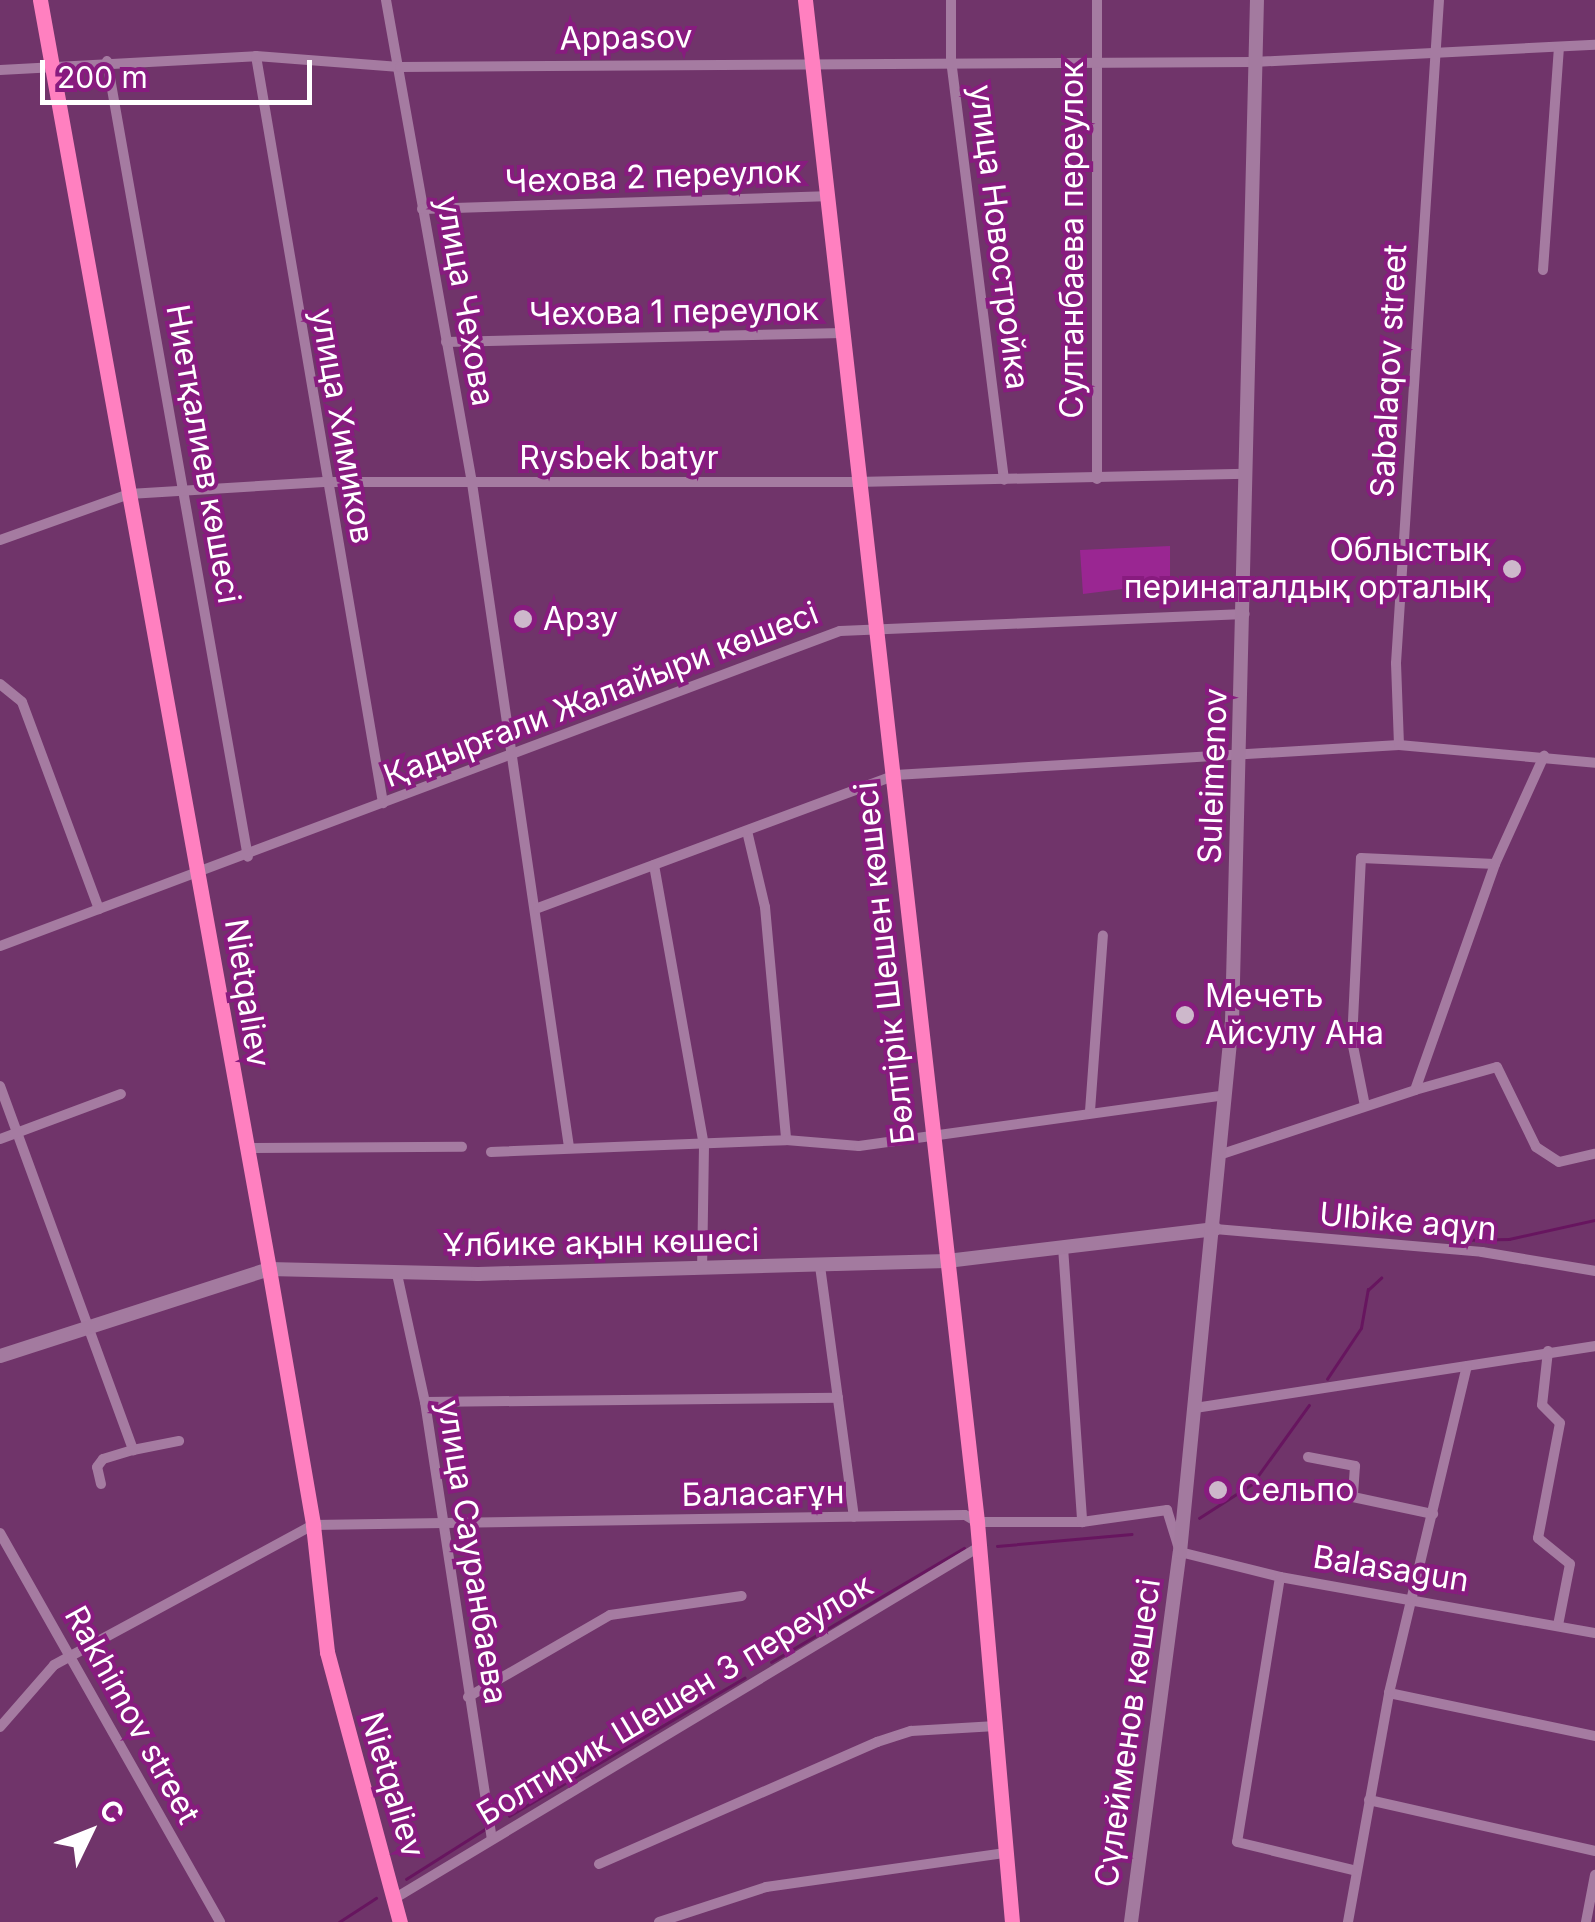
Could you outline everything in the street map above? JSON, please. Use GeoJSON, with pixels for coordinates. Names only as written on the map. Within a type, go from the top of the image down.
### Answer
{"type":"FeatureCollection","features":[{"type":"Feature","properties":{"kind":"main road","name":"Suleimenov"},"geometry":{"type":"LineString","coordinates":[[1180,1552],[1222,1154],[1243,755],[1257,0]]}},
{"type":"Feature","properties":{"kind":"main road","name":"Ұлбике ақын көшесі"},"geometry":{"type":"LineString","coordinates":[[0,1356],[269,1269],[397,1274],[946,1262],[1215,1229]]}},
{"type":"Feature","properties":{"kind":"main road","name":"Сүлейменов көшесі"},"geometry":{"type":"LineString","coordinates":[[1131,1922],[1180,1552]]}},
{"type":"Feature","properties":{"kind":"street","name":"Nietqaliev"},"geometry":{"type":"LineString","coordinates":[[40,0],[80,245],[200,875],[269,1269],[313,1526],[335,1688],[397,1897],[400,1922]]}},
{"type":"Feature","properties":{"kind":"street","name":"улица Чехова"},"geometry":{"type":"LineString","coordinates":[[386,0],[472,484],[510,752],[538,908],[569,1147]]}},
{"type":"Feature","properties":{"kind":"street","name":"Бөлтірік Шешен көшесі"},"geometry":{"type":"LineString","coordinates":[[804,0],[843,333],[856,482],[895,775],[896,840],[929,1137],[977,1522],[1012,1922]]}},
{"type":"Feature","properties":{"kind":"street","name":"улица Новостройка"},"geometry":{"type":"LineString","coordinates":[[951,0],[951,60],[1004,480]]}},
{"type":"Feature","properties":{"kind":"street","name":"Султанбаева переулок"},"geometry":{"type":"LineString","coordinates":[[1097,0],[1097,479]]}},
{"type":"Feature","properties":{"kind":"street","name":"Sabalaqov street"},"geometry":{"type":"LineString","coordinates":[[1399,745],[1396,663],[1439,0]]}},
{"type":"Feature","properties":{"kind":"street","name":"Appasov"},"geometry":{"type":"LineString","coordinates":[[0,70],[54,69],[108,61],[256,56],[400,67],[811,60],[1254,62],[1435,50],[1595,46]]}},
{"type":"Feature","properties":{"kind":"street"},"geometry":{"type":"LineString","coordinates":[[1543,270],[1559,48]]}},
{"type":"Feature","properties":{"kind":"street","name":"улица Химиков"},"geometry":{"type":"LineString","coordinates":[[256,56],[324,482],[383,803]]}},
{"type":"Feature","properties":{"kind":"street","name":"Ниетқалиев көшесі"},"geometry":{"type":"LineString","coordinates":[[108,61],[248,857]]}},
{"type":"Feature","properties":{"kind":"street","name":"Чехова 2 переулок"},"geometry":{"type":"LineString","coordinates":[[422,209],[825,196]]}},
{"type":"Feature","properties":{"kind":"street","name":"Чехова 1 переулок"},"geometry":{"type":"LineString","coordinates":[[446,342],[843,333]]}},
{"type":"Feature","properties":{"kind":"street","name":"Rysbek batyr"},"geometry":{"type":"LineString","coordinates":[[0,540],[129,494],[324,482],[856,482],[1246,474]]}},
{"type":"Feature","properties":{"kind":"street","name":"Қадырғали Жалайыри көшесі"},"geometry":{"type":"LineString","coordinates":[[0,946],[200,875],[510,752],[840,632],[874,627],[1245,614]]}},
{"type":"Feature","properties":{"kind":"street"},"geometry":{"type":"LineString","coordinates":[[0,684],[22,702],[99,909]]}},
{"type":"Feature","properties":{"kind":"street"},"geometry":{"type":"LineString","coordinates":[[538,908],[895,775],[1399,745],[1595,763]]}},
{"type":"Feature","properties":{"kind":"street"},"geometry":{"type":"LineString","coordinates":[[1415,1090],[1495,864],[1544,756]]}},
{"type":"Feature","properties":{"kind":"street"},"geometry":{"type":"LineString","coordinates":[[747,831],[764,907],[786,1140]]}},
{"type":"Feature","properties":{"kind":"street"},"geometry":{"type":"LineString","coordinates":[[1365,1106],[1352,1040],[1361,858],[1495,864]]}},
{"type":"Feature","properties":{"kind":"street"},"geometry":{"type":"LineString","coordinates":[[654,865],[704,1146],[702,1268]]}},
{"type":"Feature","properties":{"kind":"street"},"geometry":{"type":"LineString","coordinates":[[1090,1110],[1103,935]]}},
{"type":"Feature","properties":{"kind":"street"},"geometry":{"type":"LineString","coordinates":[[1222,1154],[1497,1067],[1536,1147],[1559,1162],[1595,1154]]}},
{"type":"Feature","properties":{"kind":"street"},"geometry":{"type":"LineString","coordinates":[[0,1086],[133,1450]]}},
{"type":"Feature","properties":{"kind":"street"},"geometry":{"type":"LineString","coordinates":[[0,1138],[121,1094]]}},
{"type":"Feature","properties":{"kind":"street"},"geometry":{"type":"LineString","coordinates":[[491,1152],[786,1140],[858,1146],[1090,1110],[1226,1096]]}},
{"type":"Feature","properties":{"kind":"street"},"geometry":{"type":"LineString","coordinates":[[246,1148],[462,1147]]}},
{"type":"Feature","properties":{"kind":"street","name":"Ulbike aqyn"},"geometry":{"type":"LineString","coordinates":[[1215,1229],[1482,1252],[1595,1271]]}},
{"type":"Feature","properties":{"kind":"street"},"geometry":{"type":"LineString","coordinates":[[1063,1248],[1082,1522]]}},
{"type":"Feature","properties":{"kind":"street"},"geometry":{"type":"LineString","coordinates":[[820,1266],[854,1517]]}},
{"type":"Feature","properties":{"kind":"street","name":"улица Сауранбаева"},"geometry":{"type":"LineString","coordinates":[[397,1274],[424,1402],[492,1839]]}},
{"type":"Feature","properties":{"kind":"street"},"geometry":{"type":"LineString","coordinates":[[1196,1408],[1595,1346]]}},
{"type":"Feature","properties":{"kind":"street"},"geometry":{"type":"LineString","coordinates":[[1548,1351],[1542,1404],[1560,1423],[1538,1538],[1570,1564],[1558,1625]]}},
{"type":"Feature","properties":{"kind":"street"},"geometry":{"type":"LineString","coordinates":[[1348,1922],[1389,1694],[1466,1366]]}},
{"type":"Feature","properties":{"kind":"street"},"geometry":{"type":"LineString","coordinates":[[424,1402],[838,1398]]}},
{"type":"Feature","properties":{"kind":"street"},"geometry":{"type":"LineString","coordinates":[[102,1484],[97,1467],[103,1459],[179,1441]]}},
{"type":"Feature","properties":{"kind":"street"},"geometry":{"type":"LineString","coordinates":[[1308,1458],[1355,1466],[1354,1497],[1433,1514]]}},
{"type":"Feature","properties":{"kind":"street","name":"Баласағұн"},"geometry":{"type":"LineString","coordinates":[[313,1526],[965,1515],[977,1522],[1082,1522],[1167,1510],[1180,1552]]}},
{"type":"Feature","properties":{"kind":"street"},"geometry":{"type":"LineString","coordinates":[[0,1727],[54,1666],[313,1526]]}},
{"type":"Feature","properties":{"kind":"street","name":"Rakhimov street"},"geometry":{"type":"LineString","coordinates":[[0,1533],[220,1922]]}},
{"type":"Feature","properties":{"kind":"street","name":"Болтирик Шешен 3 переулок"},"geometry":{"type":"LineString","coordinates":[[397,1897],[979,1548]]}},
{"type":"Feature","properties":{"kind":"street","name":"Balasagun"},"geometry":{"type":"LineString","coordinates":[[1180,1552],[1280,1576],[1412,1596],[1595,1633]]}},
{"type":"Feature","properties":{"kind":"street"},"geometry":{"type":"LineString","coordinates":[[1280,1576],[1238,1842],[1357,1871]]}},
{"type":"Feature","properties":{"kind":"street"},"geometry":{"type":"LineString","coordinates":[[468,1698],[610,1615],[742,1596]]}},
{"type":"Feature","properties":{"kind":"street"},"geometry":{"type":"LineString","coordinates":[[1389,1694],[1595,1736]]}},
{"type":"Feature","properties":{"kind":"street"},"geometry":{"type":"LineString","coordinates":[[599,1864],[877,1742],[910,1731],[996,1726]]}},
{"type":"Feature","properties":{"kind":"street"},"geometry":{"type":"LineString","coordinates":[[1369,1800],[1595,1852]]}},
{"type":"Feature","properties":{"kind":"street"},"geometry":{"type":"LineString","coordinates":[[659,1922],[766,1887],[1006,1852]]}},
{"type":"Feature","properties":{"kind":"street"},"geometry":{"type":"LineString","coordinates":[[1586,1922],[1595,1875]]}},
{"type":"Feature","properties":{"kind":"shaded area"},"geometry":{"type":"Polygon","coordinates":[[[1170,546],[1170,583],[1083,594],[1080,550],[1170,546]]]}},
{"type":"Feature","properties":{"kind":"waterway"},"geometry":{"type":"LineString","coordinates":[[1456,1240],[1509,1239],[1595,1220]]}},
{"type":"Feature","properties":{"kind":"waterway"},"geometry":{"type":"LineString","coordinates":[[1327,1379],[1361,1328],[1368,1290],[1381,1278]]}},
{"type":"Feature","properties":{"kind":"waterway"},"geometry":{"type":"LineString","coordinates":[[1199,1518],[1252,1484],[1309,1405]]}},
{"type":"Feature","properties":{"kind":"waterway"},"geometry":{"type":"LineString","coordinates":[[997,1546],[1131,1534]]}},
{"type":"Feature","properties":{"kind":"waterway"},"geometry":{"type":"LineString","coordinates":[[771,1662],[964,1548]]}},
{"type":"Feature","properties":{"kind":"waterway"},"geometry":{"type":"LineString","coordinates":[[509,1816],[744,1678]]}},
{"type":"Feature","properties":{"kind":"waterway"},"geometry":{"type":"LineString","coordinates":[[406,1879],[485,1829]]}},
{"type":"Feature","properties":{"kind":"waterway"},"geometry":{"type":"LineString","coordinates":[[339,1922],[376,1898]]}},
{"type":"Feature","properties":{"kind":"cycle path"},"geometry":{"type":"LineString","coordinates":[[40,0],[269,1269],[313,1525],[327,1652],[400,1922]]}},
{"type":"Feature","properties":{"kind":"cycle path"},"geometry":{"type":"LineString","coordinates":[[805,0],[977,1522],[1012,1922]]}},
{"type":"Feature","properties":{"kind":"place","name":"Облыстық перинаталдық орталық"},"geometry":{"type":"Point","coordinates":[1512,569]}},
{"type":"Feature","properties":{"kind":"place","name":"Арзу"},"geometry":{"type":"Point","coordinates":[523,619]}},
{"type":"Feature","properties":{"kind":"place","name":"Мечеть Айсулу Ана"},"geometry":{"type":"Point","coordinates":[1185,1015]}},
{"type":"Feature","properties":{"kind":"place","name":"Сельпо"},"geometry":{"type":"Point","coordinates":[1218,1490]}}]}
